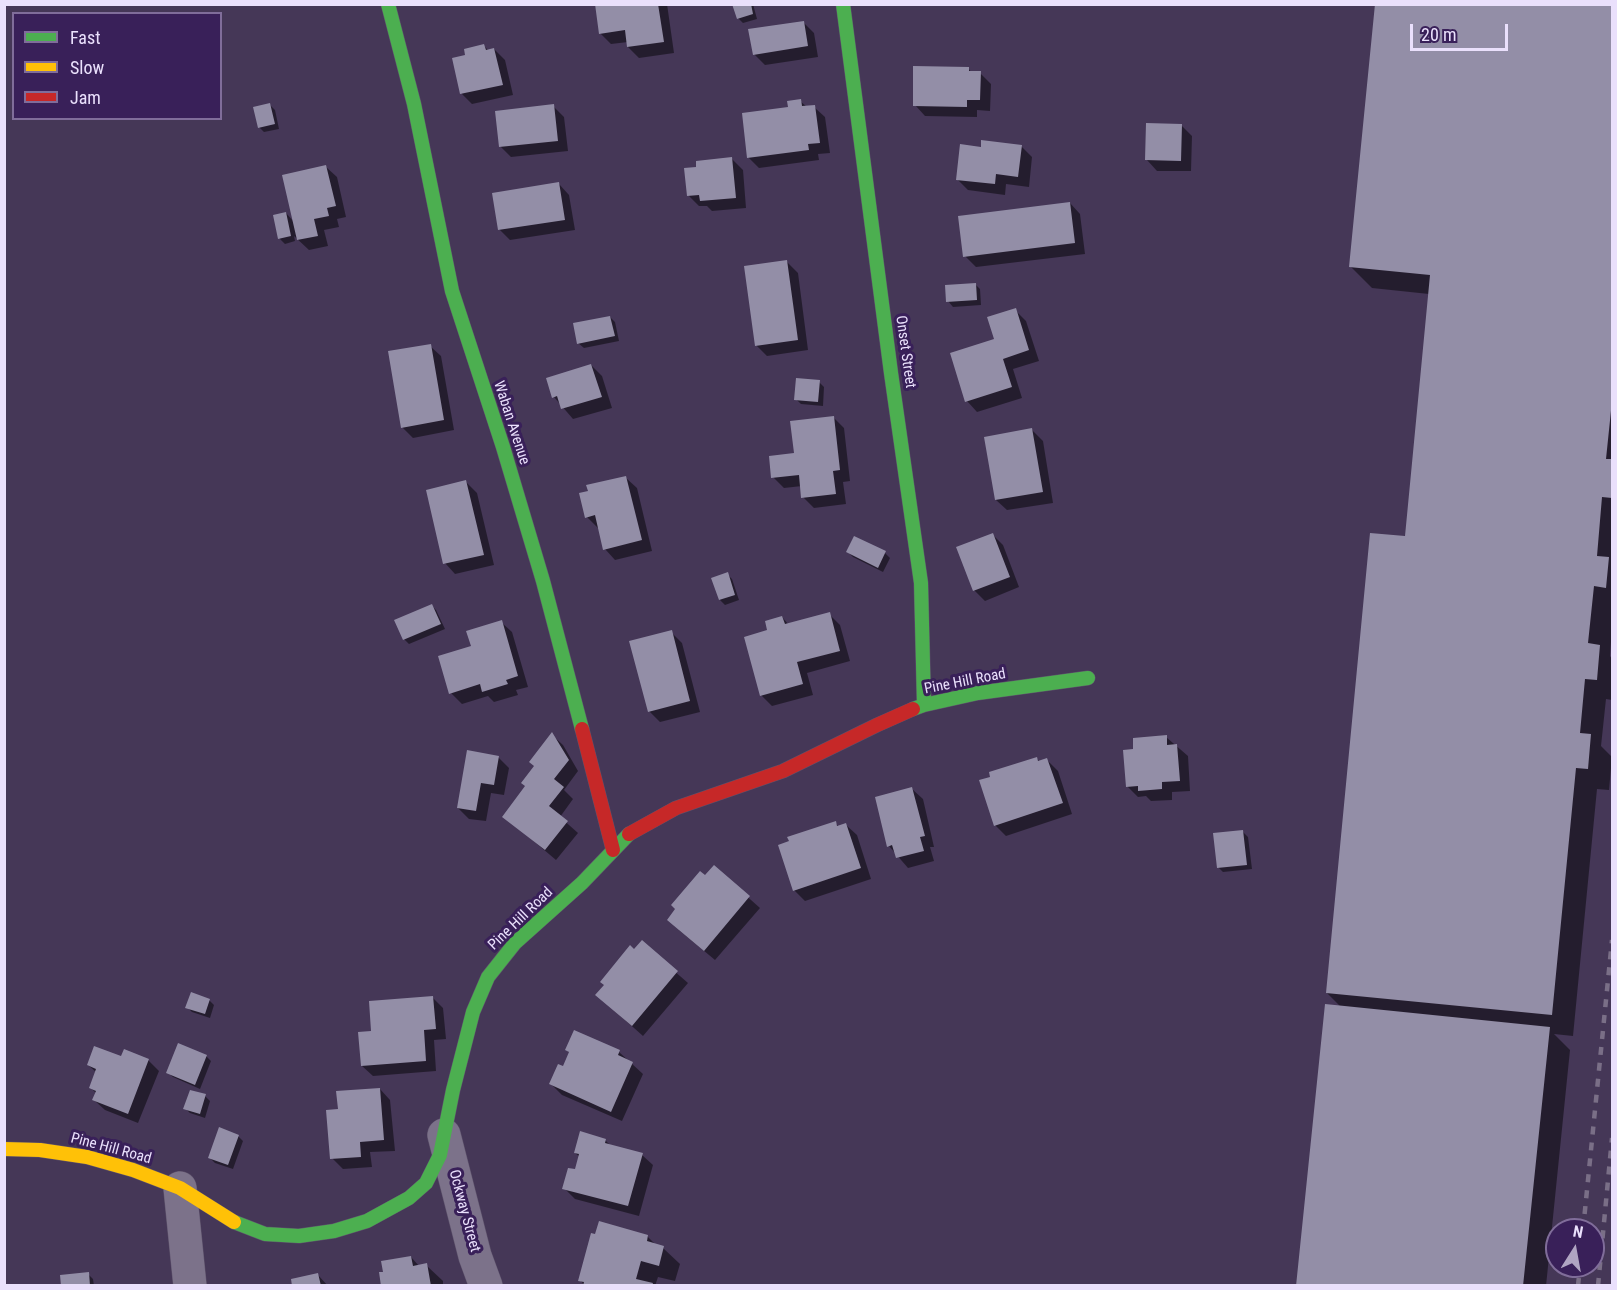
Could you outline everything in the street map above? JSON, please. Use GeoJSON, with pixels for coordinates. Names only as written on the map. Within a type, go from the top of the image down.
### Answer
{"type":"FeatureCollection","features":[{"type":"Feature","properties":{"kind":"street","name":"Waban Avenue"},"geometry":{"type":"LineString","coordinates":[[388,4],[414,104],[452,291],[503,447],[543,581],[612,850]]}},
{"type":"Feature","properties":{"kind":"street","name":"Onset Street"},"geometry":{"type":"LineString","coordinates":[[843,4],[891,374],[921,583],[924,705]]}},
{"type":"Feature","properties":{"kind":"street","name":"Pine Hill Road"},"geometry":{"type":"LineString","coordinates":[[4,1149],[40,1150],[87,1157],[133,1170],[180,1188],[235,1222],[265,1234],[298,1236],[334,1231],[367,1221],[409,1198],[426,1183],[440,1155],[473,1012],[488,976],[515,943],[582,883],[629,834],[676,808],[783,771],[877,724],[924,705],[978,693],[1088,678]]}},
{"type":"Feature","properties":{"kind":"street","name":"Ockway Street"},"geometry":{"type":"LineString","coordinates":[[444,1135],[486,1286]]}},
{"type":"Feature","properties":{"kind":"street"},"geometry":{"type":"LineString","coordinates":[[180,1188],[190,1286]]}},
{"type":"Feature","properties":{"kind":"building"},"geometry":{"type":"Polygon","coordinates":[[[595,4],[658,4],[664,42],[627,47],[625,30],[599,34],[595,4]]]}},
{"type":"Feature","properties":{"kind":"building"},"geometry":{"type":"Polygon","coordinates":[[[732,4],[751,4],[753,14],[737,19],[732,4]]]}},
{"type":"Feature","properties":{"kind":"building"},"geometry":{"type":"Polygon","coordinates":[[[1375,4],[1612,4],[1612,401],[1606,459],[1612,459],[1612,498],[1602,497],[1597,556],[1609,557],[1606,588],[1594,586],[1588,643],[1600,645],[1597,680],[1585,679],[1580,733],[1591,734],[1588,769],[1576,768],[1552,1015],[1326,993],[1370,533],[1405,536],[1430,275],[1349,267],[1375,4]]]}},
{"type":"Feature","properties":{"kind":"building"},"geometry":{"type":"Polygon","coordinates":[[[804,21],[808,46],[753,55],[748,29],[804,21]]]}},
{"type":"Feature","properties":{"kind":"building"},"geometry":{"type":"Polygon","coordinates":[[[484,44],[486,50],[494,48],[503,85],[460,94],[452,58],[465,55],[464,49],[484,44]]]}},
{"type":"Feature","properties":{"kind":"building"},"geometry":{"type":"Polygon","coordinates":[[[913,66],[969,67],[969,71],[981,71],[980,100],[967,100],[967,107],[913,106],[913,66]]]}},
{"type":"Feature","properties":{"kind":"building"},"geometry":{"type":"Polygon","coordinates":[[[801,99],[802,106],[815,105],[820,143],[808,144],[809,150],[747,158],[742,113],[788,107],[787,101],[801,99]]]}},
{"type":"Feature","properties":{"kind":"building"},"geometry":{"type":"Polygon","coordinates":[[[270,103],[275,124],[258,128],[253,107],[270,103]]]}},
{"type":"Feature","properties":{"kind":"building"},"geometry":{"type":"Polygon","coordinates":[[[554,104],[558,141],[499,147],[495,111],[554,104]]]}},
{"type":"Feature","properties":{"kind":"building"},"geometry":{"type":"Polygon","coordinates":[[[1146,123],[1182,124],[1181,161],[1145,160],[1146,123]]]}},
{"type":"Feature","properties":{"kind":"building"},"geometry":{"type":"Polygon","coordinates":[[[981,140],[1022,145],[1018,177],[996,174],[995,184],[956,180],[960,144],[981,147],[981,140]]]}},
{"type":"Feature","properties":{"kind":"building"},"geometry":{"type":"Polygon","coordinates":[[[732,157],[736,198],[700,201],[699,195],[687,196],[684,168],[696,167],[696,161],[732,157]]]}},
{"type":"Feature","properties":{"kind":"building"},"geometry":{"type":"Polygon","coordinates":[[[326,165],[336,206],[327,208],[329,216],[314,219],[318,236],[297,240],[282,175],[326,165]]]}},
{"type":"Feature","properties":{"kind":"building"},"geometry":{"type":"Polygon","coordinates":[[[559,182],[565,220],[498,230],[492,193],[559,182]]]}},
{"type":"Feature","properties":{"kind":"building"},"geometry":{"type":"Polygon","coordinates":[[[1070,202],[1075,243],[963,257],[958,216],[1070,202]]]}},
{"type":"Feature","properties":{"kind":"building"},"geometry":{"type":"Polygon","coordinates":[[[286,212],[291,236],[278,239],[273,215],[286,212]]]}},
{"type":"Feature","properties":{"kind":"building"},"geometry":{"type":"Polygon","coordinates":[[[787,260],[798,340],[755,346],[744,266],[787,260]]]}},
{"type":"Feature","properties":{"kind":"building"},"geometry":{"type":"Polygon","coordinates":[[[976,283],[977,300],[946,302],[945,285],[976,283]]]}},
{"type":"Feature","properties":{"kind":"building"},"geometry":{"type":"Polygon","coordinates":[[[1016,308],[1029,350],[1003,359],[1012,387],[965,402],[950,353],[994,339],[987,317],[1016,308]]]}},
{"type":"Feature","properties":{"kind":"building"},"geometry":{"type":"Polygon","coordinates":[[[610,316],[615,336],[577,344],[573,323],[610,316]]]}},
{"type":"Feature","properties":{"kind":"building"},"geometry":{"type":"Polygon","coordinates":[[[431,344],[444,420],[401,428],[388,351],[431,344]]]}},
{"type":"Feature","properties":{"kind":"building"},"geometry":{"type":"Polygon","coordinates":[[[591,364],[602,397],[561,409],[557,396],[552,398],[546,378],[591,364]]]}},
{"type":"Feature","properties":{"kind":"building"},"geometry":{"type":"Polygon","coordinates":[[[796,378],[820,380],[818,402],[794,400],[796,378]]]}},
{"type":"Feature","properties":{"kind":"building"},"geometry":{"type":"Polygon","coordinates":[[[834,416],[840,470],[833,471],[836,494],[801,498],[799,475],[771,478],[769,456],[794,453],[790,421],[834,416]]]}},
{"type":"Feature","properties":{"kind":"building"},"geometry":{"type":"Polygon","coordinates":[[[1032,428],[1043,492],[995,500],[984,437],[1032,428]]]}},
{"type":"Feature","properties":{"kind":"building"},"geometry":{"type":"Polygon","coordinates":[[[626,476],[642,540],[603,550],[595,515],[585,518],[579,493],[588,491],[586,485],[626,476]]]}},
{"type":"Feature","properties":{"kind":"building"},"geometry":{"type":"Polygon","coordinates":[[[466,480],[484,555],[443,564],[426,490],[466,480]]]}},
{"type":"Feature","properties":{"kind":"building"},"geometry":{"type":"Polygon","coordinates":[[[993,533],[1010,577],[973,591],[956,547],[993,533]]]}},
{"type":"Feature","properties":{"kind":"building"},"geometry":{"type":"Polygon","coordinates":[[[854,536],[886,551],[878,568],[846,552],[854,536]]]}},
{"type":"Feature","properties":{"kind":"building"},"geometry":{"type":"Polygon","coordinates":[[[728,572],[735,595],[719,600],[711,578],[728,572]]]}},
{"type":"Feature","properties":{"kind":"building"},"geometry":{"type":"Polygon","coordinates":[[[432,604],[441,624],[403,640],[394,620],[432,604]]]}},
{"type":"Feature","properties":{"kind":"building"},"geometry":{"type":"Polygon","coordinates":[[[830,612],[840,651],[797,662],[803,684],[760,696],[744,637],[767,630],[765,621],[782,616],[785,624],[830,612]]]}},
{"type":"Feature","properties":{"kind":"building"},"geometry":{"type":"Polygon","coordinates":[[[502,620],[518,676],[506,680],[508,684],[482,692],[480,684],[449,694],[438,656],[471,646],[466,631],[502,620]]]}},
{"type":"Feature","properties":{"kind":"building"},"geometry":{"type":"Polygon","coordinates":[[[672,630],[690,701],[648,712],[629,641],[672,630]]]}},
{"type":"Feature","properties":{"kind":"building"},"geometry":{"type":"Polygon","coordinates":[[[552,732],[569,760],[554,779],[564,787],[549,806],[568,821],[545,850],[502,817],[525,786],[521,783],[534,766],[529,762],[552,732]]]}},
{"type":"Feature","properties":{"kind":"building"},"geometry":{"type":"Polygon","coordinates":[[[1167,735],[1167,745],[1177,744],[1180,781],[1162,782],[1162,789],[1138,791],[1138,786],[1126,787],[1123,750],[1133,749],[1133,738],[1167,735]]]}},
{"type":"Feature","properties":{"kind":"building"},"geometry":{"type":"Polygon","coordinates":[[[467,750],[499,756],[494,785],[481,783],[476,811],[457,808],[467,750]]]}},
{"type":"Feature","properties":{"kind":"building"},"geometry":{"type":"Polygon","coordinates":[[[1037,757],[1038,761],[1047,758],[1063,803],[994,826],[979,780],[990,777],[989,772],[1037,757]]]}},
{"type":"Feature","properties":{"kind":"building"},"geometry":{"type":"Polygon","coordinates":[[[912,787],[925,836],[920,837],[924,851],[896,858],[892,845],[887,847],[875,797],[912,787]]]}},
{"type":"Feature","properties":{"kind":"building"},"geometry":{"type":"Polygon","coordinates":[[[836,821],[837,826],[846,823],[861,868],[793,891],[778,845],[789,841],[787,837],[836,821]]]}},
{"type":"Feature","properties":{"kind":"building"},"geometry":{"type":"Polygon","coordinates":[[[1243,830],[1247,865],[1217,868],[1213,833],[1243,830]]]}},
{"type":"Feature","properties":{"kind":"building"},"geometry":{"type":"Polygon","coordinates":[[[714,865],[750,896],[704,951],[667,920],[675,909],[671,905],[700,871],[705,875],[714,865]]]}},
{"type":"Feature","properties":{"kind":"building"},"geometry":{"type":"Polygon","coordinates":[[[642,940],[678,971],[632,1026],[595,995],[604,985],[600,982],[630,945],[634,949],[642,940]]]}},
{"type":"Feature","properties":{"kind":"building"},"geometry":{"type":"Polygon","coordinates":[[[191,992],[210,999],[205,1014],[185,1008],[191,992]]]}},
{"type":"Feature","properties":{"kind":"building"},"geometry":{"type":"Polygon","coordinates":[[[433,996],[436,1029],[424,1030],[426,1061],[361,1066],[358,1032],[371,1031],[369,1001],[433,996]]]}},
{"type":"Feature","properties":{"kind":"building"},"geometry":{"type":"Polygon","coordinates":[[[1325,1004],[1550,1027],[1523,1286],[1296,1286],[1325,1004]]]}},
{"type":"Feature","properties":{"kind":"building"},"geometry":{"type":"Polygon","coordinates":[[[574,1030],[620,1050],[618,1055],[633,1062],[611,1112],[549,1084],[558,1064],[563,1066],[569,1052],[565,1050],[574,1030]]]}},
{"type":"Feature","properties":{"kind":"building"},"geometry":{"type":"Polygon","coordinates":[[[178,1043],[207,1055],[195,1085],[166,1073],[178,1043]]]}},
{"type":"Feature","properties":{"kind":"building"},"geometry":{"type":"Polygon","coordinates":[[[94,1046],[121,1056],[124,1049],[149,1059],[128,1114],[92,1100],[96,1091],[89,1088],[96,1069],[87,1065],[94,1046]]]}},
{"type":"Feature","properties":{"kind":"building"},"geometry":{"type":"Polygon","coordinates":[[[380,1088],[384,1140],[360,1142],[361,1157],[330,1159],[326,1110],[338,1109],[336,1091],[380,1088]]]}},
{"type":"Feature","properties":{"kind":"building"},"geometry":{"type":"Polygon","coordinates":[[[190,1090],[206,1094],[200,1114],[183,1109],[190,1090]]]}},
{"type":"Feature","properties":{"kind":"building"},"geometry":{"type":"Polygon","coordinates":[[[219,1127],[239,1135],[228,1165],[208,1158],[219,1127]]]}},
{"type":"Feature","properties":{"kind":"building"},"geometry":{"type":"Polygon","coordinates":[[[580,1131],[606,1139],[605,1143],[643,1153],[628,1206],[562,1189],[568,1168],[575,1169],[579,1154],[574,1153],[580,1131]]]}},
{"type":"Feature","properties":{"kind":"building"},"geometry":{"type":"Polygon","coordinates":[[[599,1221],[648,1235],[647,1241],[664,1246],[659,1266],[641,1261],[636,1279],[653,1283],[652,1286],[583,1286],[584,1282],[578,1281],[591,1233],[595,1234],[599,1221]]]}},
{"type":"Feature","properties":{"kind":"building"},"geometry":{"type":"Polygon","coordinates":[[[411,1256],[413,1266],[427,1263],[431,1286],[381,1286],[379,1272],[383,1272],[381,1261],[411,1256]]]}},
{"type":"Feature","properties":{"kind":"building"},"geometry":{"type":"Polygon","coordinates":[[[89,1272],[90,1286],[61,1286],[60,1275],[89,1272]]]}},
{"type":"Feature","properties":{"kind":"building"},"geometry":{"type":"Polygon","coordinates":[[[318,1273],[321,1286],[292,1286],[291,1279],[318,1273]]]}},
{"type":"Feature","properties":{"kind":"railway"},"geometry":{"type":"LineString","coordinates":[[1584,1218],[1612,940]]}},
{"type":"Feature","properties":{"kind":"railway"},"geometry":{"type":"LineString","coordinates":[[1598,1286],[1612,1138]]}},
{"type":"Feature","properties":{"kind":"railway"},"geometry":{"type":"LineString","coordinates":[[1578,1286],[1579,1278]]}},
{"type":"Feature","properties":{"kind":"traffic: fast"},"geometry":{"type":"LineString","coordinates":[[388,4],[414,104],[452,291],[503,447],[543,581],[582,729]]}},
{"type":"Feature","properties":{"kind":"traffic: fast"},"geometry":{"type":"LineString","coordinates":[[843,4],[921,583],[924,705]]}},
{"type":"Feature","properties":{"kind":"traffic: fast"},"geometry":{"type":"LineString","coordinates":[[913,709],[978,693],[1088,678]]}},
{"type":"Feature","properties":{"kind":"traffic: fast"},"geometry":{"type":"LineString","coordinates":[[234,1222],[265,1234],[299,1236],[334,1231],[367,1221],[409,1198],[426,1183],[440,1155],[453,1090],[473,1012],[488,977],[515,943],[582,883],[629,834]]}},
{"type":"Feature","properties":{"kind":"traffic: slow"},"geometry":{"type":"LineString","coordinates":[[4,1149],[40,1150],[87,1157],[133,1170],[180,1188],[234,1222]]}},
{"type":"Feature","properties":{"kind":"traffic: jam"},"geometry":{"type":"LineString","coordinates":[[629,834],[676,808],[783,771],[913,709]]}},
{"type":"Feature","properties":{"kind":"traffic: jam"},"geometry":{"type":"LineString","coordinates":[[582,729],[613,850]]}}]}
